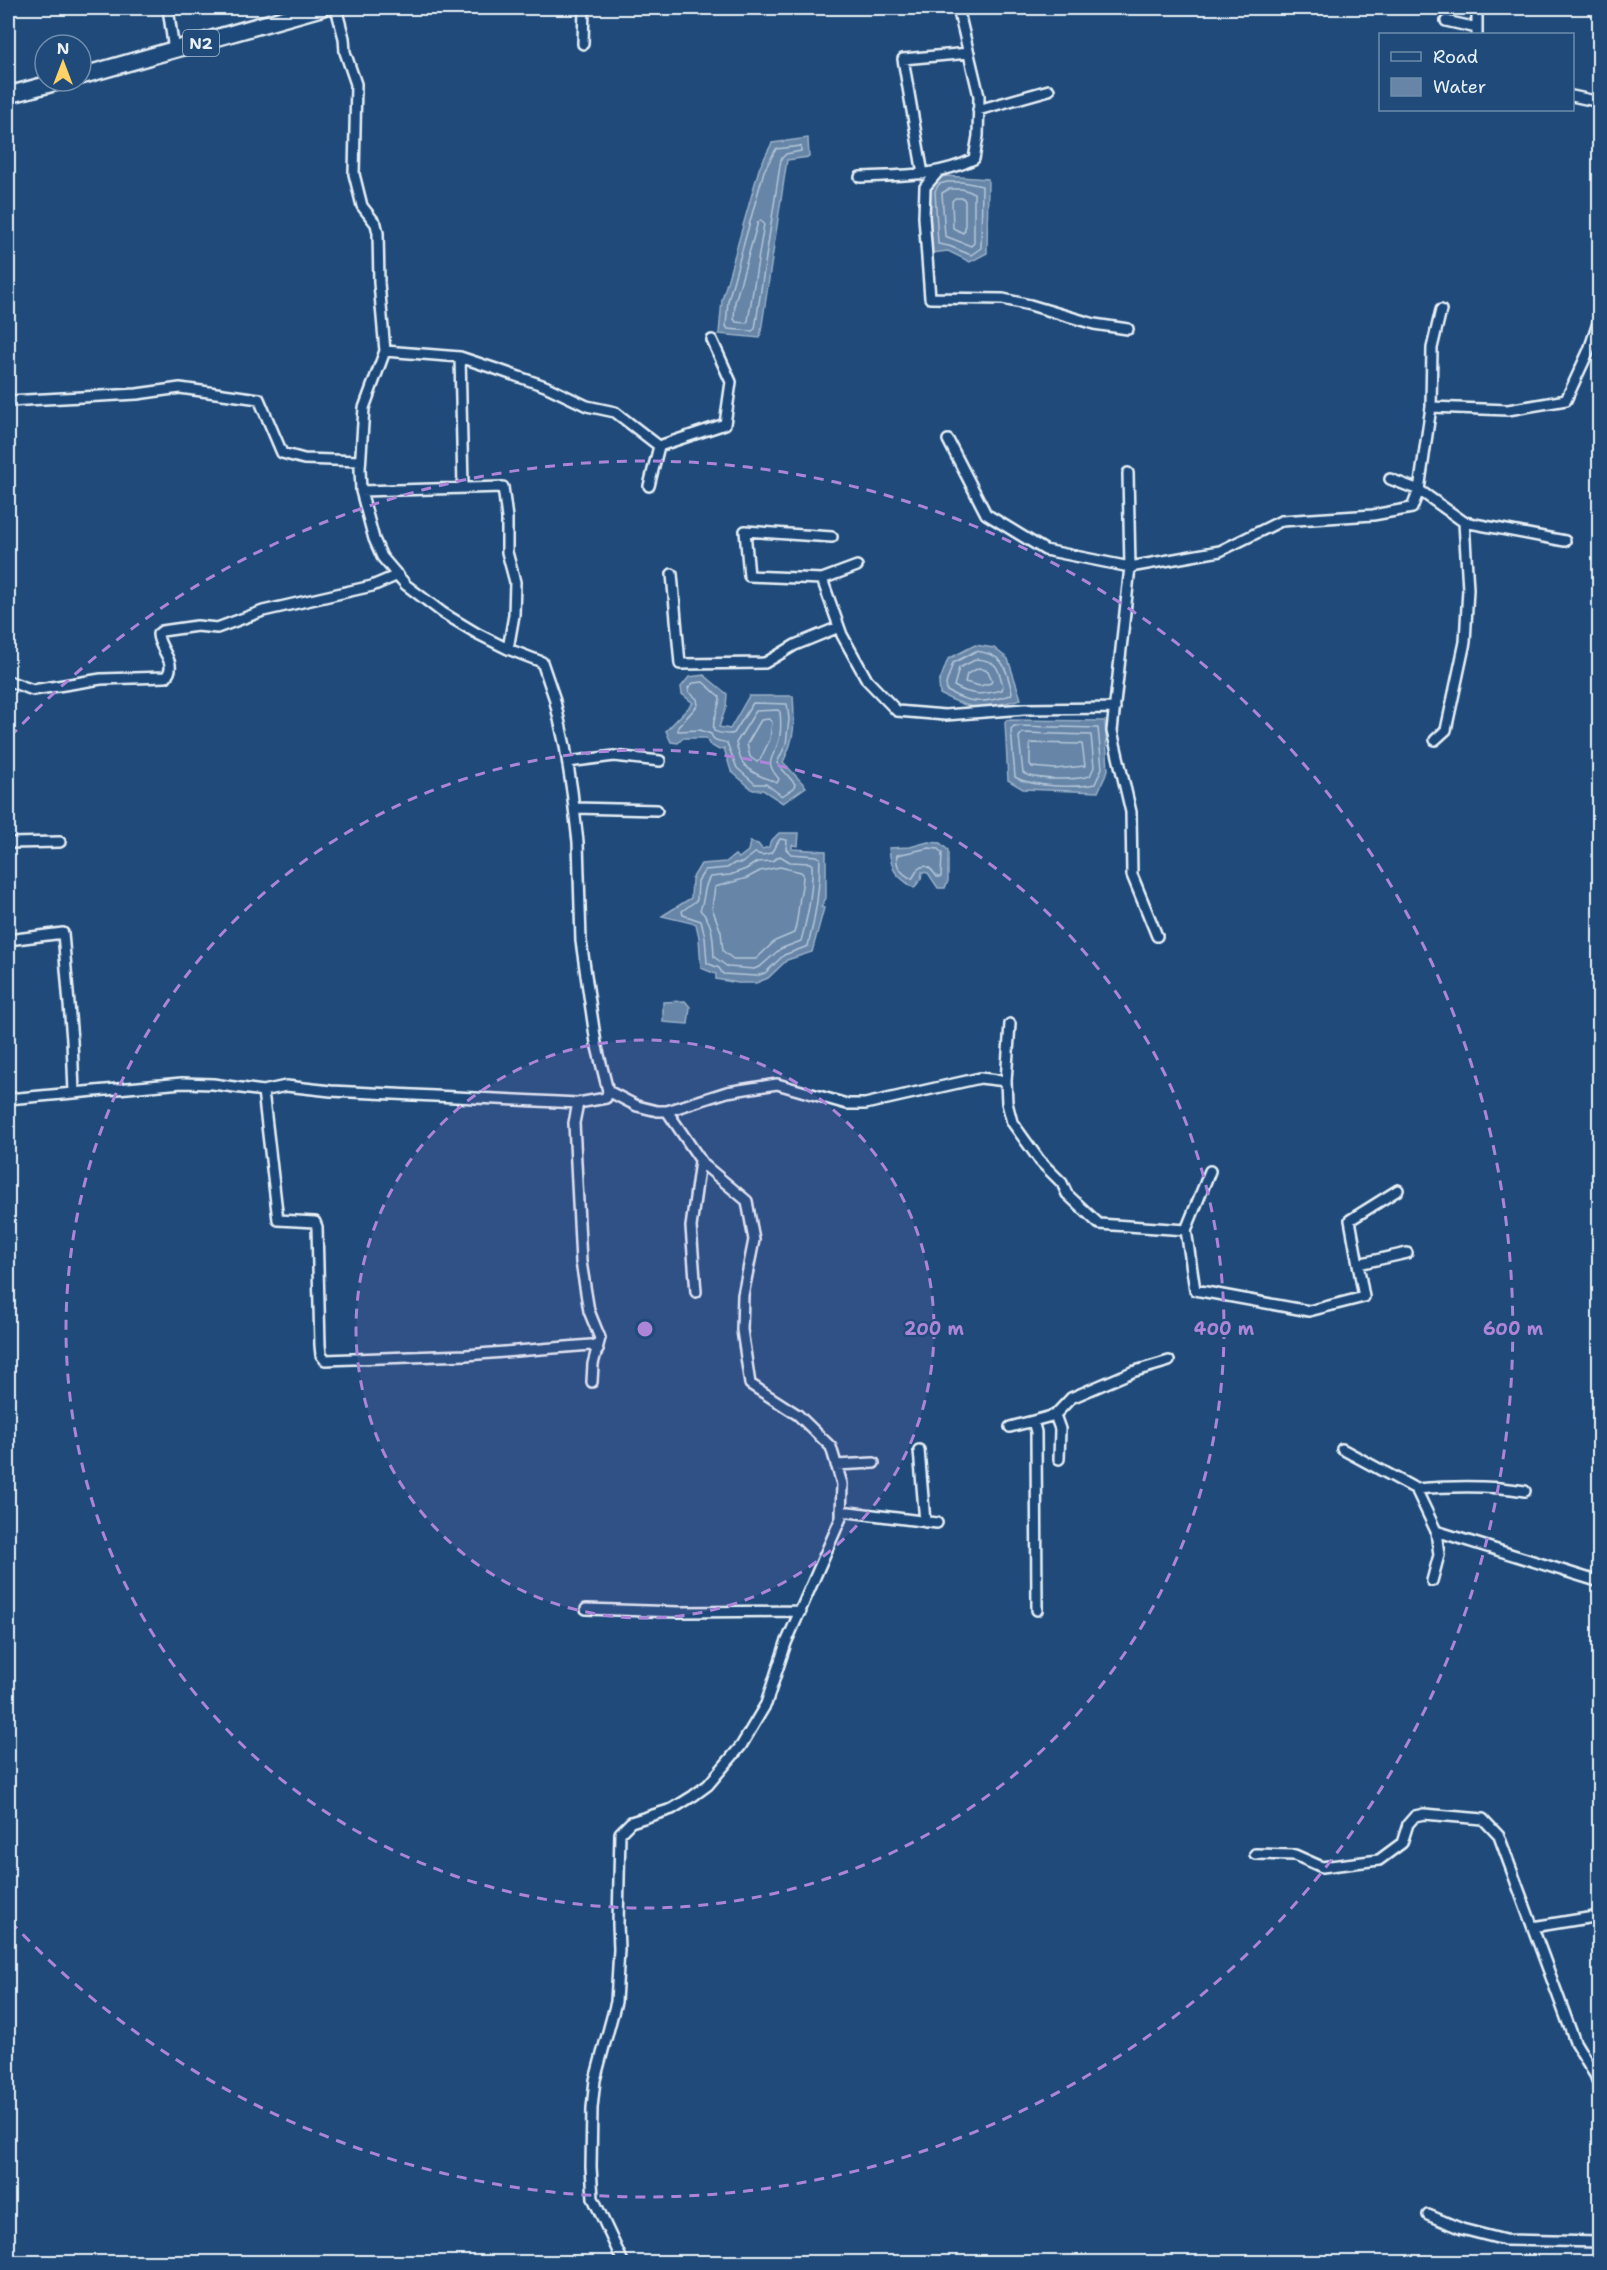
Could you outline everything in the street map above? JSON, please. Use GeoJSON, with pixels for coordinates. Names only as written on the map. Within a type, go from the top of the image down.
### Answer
{"type":"FeatureCollection","features":[{"type":"Feature","properties":{"kind":"highway","name":"N2"},"geometry":{"type":"LineString","coordinates":[[93,73],[316,8]]}},
{"type":"Feature","properties":{"kind":"highway"},"geometry":{"type":"LineString","coordinates":[[8,95],[33,88]]}},
{"type":"Feature","properties":{"kind":"street"},"geometry":{"type":"LineString","coordinates":[[168,8],[174,51]]}},
{"type":"Feature","properties":{"kind":"street"},"geometry":{"type":"LineString","coordinates":[[8,1099],[182,1083],[213,1084],[263,1091],[286,1086],[578,1103],[606,1098],[608,1091],[596,1043],[581,941],[575,808],[554,697],[542,662],[478,634],[443,613],[406,585],[382,557],[361,491],[360,461],[364,408],[385,351],[380,303],[378,233],[376,224],[363,206],[354,174],[356,84],[345,52],[344,38],[336,8]]}},
{"type":"Feature","properties":{"kind":"street"},"geometry":{"type":"LineString","coordinates":[[583,44],[584,8]]}},
{"type":"Feature","properties":{"kind":"street"},"geometry":{"type":"LineString","coordinates":[[860,177],[937,173],[974,159],[978,136],[979,96],[958,8]]}},
{"type":"Feature","properties":{"kind":"street"},"geometry":{"type":"LineString","coordinates":[[1446,21],[1477,31],[1477,13]]}},
{"type":"Feature","properties":{"kind":"street"},"geometry":{"type":"LineString","coordinates":[[923,174],[903,59],[969,53]]}},
{"type":"Feature","properties":{"kind":"street"},"geometry":{"type":"LineString","coordinates":[[978,110],[1049,90]]}},
{"type":"Feature","properties":{"kind":"street"},"geometry":{"type":"LineString","coordinates":[[1574,96],[1599,102]]}},
{"type":"Feature","properties":{"kind":"street"},"geometry":{"type":"LineString","coordinates":[[937,173],[925,187],[924,217],[930,298],[1003,299],[1030,304],[1094,324],[1128,329]]}},
{"type":"Feature","properties":{"kind":"street"},"geometry":{"type":"LineString","coordinates":[[948,440],[986,514],[1046,550],[1130,567],[1220,551],[1281,521],[1373,515],[1412,508],[1419,490],[1431,407],[1432,348],[1441,310]]}},
{"type":"Feature","properties":{"kind":"street"},"geometry":{"type":"LineString","coordinates":[[1431,407],[1508,410],[1566,400],[1589,350],[1599,317]]}},
{"type":"Feature","properties":{"kind":"street"},"geometry":{"type":"LineString","coordinates":[[659,446],[725,424],[731,382],[712,340]]}},
{"type":"Feature","properties":{"kind":"street"},"geometry":{"type":"LineString","coordinates":[[385,351],[460,357],[545,386],[587,406],[615,412],[659,446]]}},
{"type":"Feature","properties":{"kind":"street"},"geometry":{"type":"LineString","coordinates":[[460,357],[463,486]]}},
{"type":"Feature","properties":{"kind":"street"},"geometry":{"type":"LineString","coordinates":[[8,401],[137,394],[180,388],[259,399],[282,453],[304,459],[360,461]]}},
{"type":"Feature","properties":{"kind":"street"},"geometry":{"type":"LineString","coordinates":[[649,486],[659,446]]}},
{"type":"Feature","properties":{"kind":"street"},"geometry":{"type":"LineString","coordinates":[[1128,473],[1130,567],[1112,731],[1131,812],[1132,875],[1157,936]]}},
{"type":"Feature","properties":{"kind":"street"},"geometry":{"type":"LineString","coordinates":[[1390,479],[1419,490],[1464,522],[1565,541]]}},
{"type":"Feature","properties":{"kind":"street"},"geometry":{"type":"LineString","coordinates":[[361,491],[463,486],[503,487],[507,518],[507,552],[515,582],[514,615],[508,649]]}},
{"type":"Feature","properties":{"kind":"street"},"geometry":{"type":"LineString","coordinates":[[1435,740],[1446,730],[1465,642],[1468,589],[1464,522]]}},
{"type":"Feature","properties":{"kind":"street"},"geometry":{"type":"LineString","coordinates":[[832,537],[746,531],[749,576],[822,579],[857,566]]}},
{"type":"Feature","properties":{"kind":"street"},"geometry":{"type":"LineString","coordinates":[[672,574],[680,664],[765,663],[795,645],[839,627]]}},
{"type":"Feature","properties":{"kind":"street"},"geometry":{"type":"LineString","coordinates":[[8,681],[33,690],[101,680],[166,677],[171,665],[158,640],[158,634],[162,631],[197,626],[218,628],[263,611],[362,588],[398,575]]}},
{"type":"Feature","properties":{"kind":"street"},"geometry":{"type":"LineString","coordinates":[[822,579],[839,627],[867,680],[897,711],[945,715],[1024,709],[1115,708]]}},
{"type":"Feature","properties":{"kind":"street"},"geometry":{"type":"LineString","coordinates":[[568,762],[614,756],[660,761]]}},
{"type":"Feature","properties":{"kind":"street"},"geometry":{"type":"LineString","coordinates":[[575,808],[657,810]]}},
{"type":"Feature","properties":{"kind":"street"},"geometry":{"type":"LineString","coordinates":[[8,843],[60,842]]}},
{"type":"Feature","properties":{"kind":"street"},"geometry":{"type":"LineString","coordinates":[[8,940],[63,933],[74,1094]]}},
{"type":"Feature","properties":{"kind":"street"},"geometry":{"type":"LineString","coordinates":[[1010,1024],[1006,1081],[1007,1103],[1012,1122],[1040,1161],[1062,1183],[1067,1194],[1099,1224],[1186,1230]]}},
{"type":"Feature","properties":{"kind":"street"},"geometry":{"type":"LineString","coordinates":[[608,1091],[638,1106],[667,1111],[727,1092],[777,1083],[847,1104],[865,1104],[980,1078],[1006,1081]]}},
{"type":"Feature","properties":{"kind":"street"},"geometry":{"type":"LineString","coordinates":[[263,1091],[278,1220],[309,1220],[315,1222],[317,1227],[320,1345],[321,1354],[325,1360],[466,1355],[591,1345],[598,1350]]}},
{"type":"Feature","properties":{"kind":"street"},"geometry":{"type":"LineString","coordinates":[[578,1103],[574,1123],[581,1262],[589,1311],[600,1338],[593,1364],[592,1382]]}},
{"type":"Feature","properties":{"kind":"street"},"geometry":{"type":"LineString","coordinates":[[623,2262],[593,2198],[591,2167],[595,2080],[616,2002],[620,1949],[618,1924],[621,1833],[631,1822],[672,1809],[708,1785],[753,1728],[766,1704],[786,1643],[841,1518],[842,1484],[831,1447],[798,1415],[750,1384],[742,1330],[743,1295],[754,1240],[747,1201],[700,1161],[667,1111]]}},
{"type":"Feature","properties":{"kind":"street"},"geometry":{"type":"LineString","coordinates":[[696,1292],[691,1227],[700,1161]]}},
{"type":"Feature","properties":{"kind":"street"},"geometry":{"type":"LineString","coordinates":[[1210,1171],[1186,1230],[1195,1290],[1309,1311],[1364,1297],[1350,1220],[1398,1190]]}},
{"type":"Feature","properties":{"kind":"street"},"geometry":{"type":"LineString","coordinates":[[1358,1264],[1407,1253]]}},
{"type":"Feature","properties":{"kind":"street"},"geometry":{"type":"LineString","coordinates":[[1010,1427],[1054,1415],[1071,1398],[1132,1372],[1169,1361]]}},
{"type":"Feature","properties":{"kind":"street"},"geometry":{"type":"LineString","coordinates":[[1054,1415],[1060,1429],[1059,1459]]}},
{"type":"Feature","properties":{"kind":"street"},"geometry":{"type":"LineString","coordinates":[[1033,1421],[1036,1432],[1037,1610]]}},
{"type":"Feature","properties":{"kind":"street"},"geometry":{"type":"LineString","coordinates":[[1342,1449],[1416,1489],[1458,1485],[1525,1491]]}},
{"type":"Feature","properties":{"kind":"street"},"geometry":{"type":"LineString","coordinates":[[919,1450],[925,1522]]}},
{"type":"Feature","properties":{"kind":"street"},"geometry":{"type":"LineString","coordinates":[[836,1465],[874,1463]]}},
{"type":"Feature","properties":{"kind":"street"},"geometry":{"type":"LineString","coordinates":[[1416,1489],[1436,1531],[1438,1555],[1432,1581]]}},
{"type":"Feature","properties":{"kind":"street"},"geometry":{"type":"LineString","coordinates":[[841,1511],[937,1523]]}},
{"type":"Feature","properties":{"kind":"street"},"geometry":{"type":"LineString","coordinates":[[1436,1531],[1599,1582]]}},
{"type":"Feature","properties":{"kind":"street"},"geometry":{"type":"LineString","coordinates":[[586,1609],[679,1612],[801,1611]]}},
{"type":"Feature","properties":{"kind":"street"},"geometry":{"type":"LineString","coordinates":[[1255,1854],[1295,1856],[1322,1867],[1379,1860],[1402,1843],[1408,1824],[1415,1816],[1424,1814],[1483,1819],[1499,1836],[1575,2042],[1595,2075],[1599,2088]]}},
{"type":"Feature","properties":{"kind":"street"},"geometry":{"type":"LineString","coordinates":[[1533,1927],[1599,1916]]}},
{"type":"Feature","properties":{"kind":"street"},"geometry":{"type":"LineString","coordinates":[[1428,2215],[1462,2229],[1505,2240],[1599,2242]]}},
{"type":"Feature","properties":{"kind":"water"},"geometry":{"type":"Polygon","coordinates":[[[808,138],[809,157],[787,160],[760,338],[719,334],[722,300],[759,169],[772,143],[808,138]]]}},
{"type":"Feature","properties":{"kind":"water"},"geometry":{"type":"Polygon","coordinates":[[[946,176],[988,179],[987,253],[970,262],[948,251],[932,253],[929,189],[935,179],[946,176]]]}},
{"type":"Feature","properties":{"kind":"water"},"geometry":{"type":"Polygon","coordinates":[[[975,645],[994,648],[1008,659],[1021,699],[988,707],[972,707],[940,694],[939,683],[948,659],[975,645]]]}},
{"type":"Feature","properties":{"kind":"water"},"geometry":{"type":"Polygon","coordinates":[[[704,675],[727,694],[726,707],[719,727],[730,729],[749,696],[793,696],[793,730],[790,746],[783,762],[806,787],[783,803],[763,790],[753,790],[731,771],[724,748],[719,750],[709,744],[706,738],[683,738],[678,743],[671,742],[666,731],[693,703],[682,694],[681,687],[689,677],[704,675]]]}},
{"type":"Feature","properties":{"kind":"water"},"geometry":{"type":"Polygon","coordinates":[[[1007,720],[1105,721],[1108,770],[1098,792],[1023,789],[1008,780],[1005,722],[1007,720]]]}},
{"type":"Feature","properties":{"kind":"water"},"geometry":{"type":"Polygon","coordinates":[[[779,833],[799,833],[798,846],[792,845],[792,849],[826,851],[826,898],[821,907],[824,908],[812,952],[787,960],[768,978],[756,983],[716,979],[716,974],[701,968],[696,924],[662,916],[691,898],[692,879],[701,864],[726,862],[735,855],[739,858],[748,851],[750,842],[758,844],[762,849],[769,847],[770,842],[779,833]]]}},
{"type":"Feature","properties":{"kind":"water"},"geometry":{"type":"Polygon","coordinates":[[[928,842],[940,843],[948,850],[948,881],[945,888],[938,888],[928,873],[922,872],[921,879],[914,888],[898,876],[891,862],[889,848],[910,847],[928,842]]]}},
{"type":"Feature","properties":{"kind":"water"},"geometry":{"type":"Polygon","coordinates":[[[685,1001],[690,1007],[688,1024],[663,1022],[663,1002],[685,1001]]]}}]}
